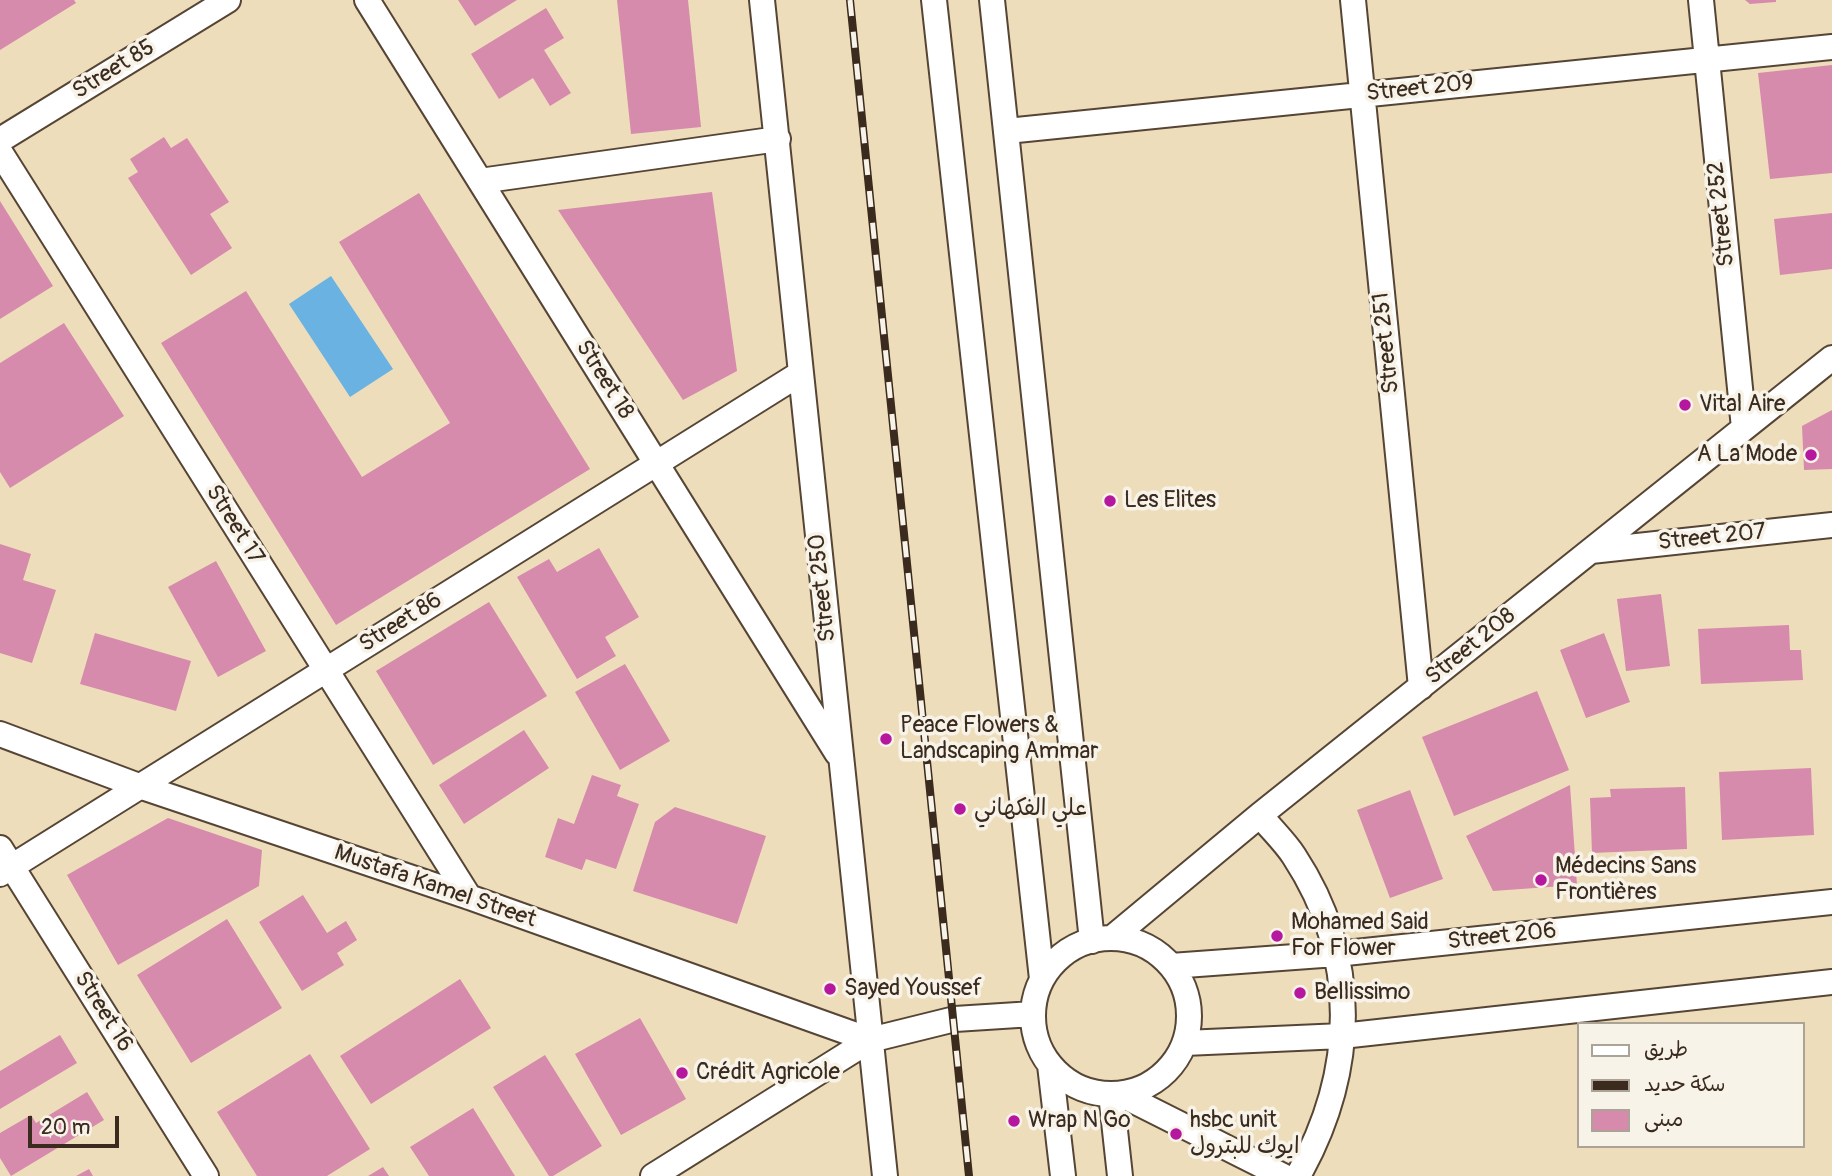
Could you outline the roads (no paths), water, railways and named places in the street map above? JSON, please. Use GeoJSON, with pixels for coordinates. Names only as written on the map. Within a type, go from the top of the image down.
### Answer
{"type":"FeatureCollection","features":[{"type":"Feature","properties":{"kind":"street","name":"Street 85"},"geometry":{"type":"LineString","coordinates":[[0,140],[228,0]]}},
{"type":"Feature","properties":{"kind":"street","name":"Street 18"},"geometry":{"type":"LineString","coordinates":[[367,0],[841,759]]}},
{"type":"Feature","properties":{"kind":"street","name":"Street 250"},"geometry":{"type":"LineString","coordinates":[[762,0],[885,1176]]}},
{"type":"Feature","properties":{"kind":"street"},"geometry":{"type":"LineString","coordinates":[[934,0],[1042,979],[1033,1013],[1037,1041],[1050,1065],[1067,1081],[1088,1091],[1115,1094],[1283,1176]]}},
{"type":"Feature","properties":{"kind":"street"},"geometry":{"type":"LineString","coordinates":[[992,0],[1102,940]]}},
{"type":"Feature","properties":{"kind":"street","name":"Street 251"},"geometry":{"type":"LineString","coordinates":[[1353,0],[1420,687]]}},
{"type":"Feature","properties":{"kind":"street","name":"Street 252"},"geometry":{"type":"LineString","coordinates":[[1701,0],[1744,428]]}},
{"type":"Feature","properties":{"kind":"street","name":"Street 209"},"geometry":{"type":"LineString","coordinates":[[1007,131],[1832,47]]}},
{"type":"Feature","properties":{"kind":"street"},"geometry":{"type":"LineString","coordinates":[[480,181],[778,139]]}},
{"type":"Feature","properties":{"kind":"street","name":"Street 17"},"geometry":{"type":"LineString","coordinates":[[0,152],[469,897]]}},
{"type":"Feature","properties":{"kind":"street","name":"Street 208"},"geometry":{"type":"LineString","coordinates":[[1102,940],[1832,358]]}},
{"type":"Feature","properties":{"kind":"street","name":"Street 86"},"geometry":{"type":"LineString","coordinates":[[4,863],[139,786],[802,373]]}},
{"type":"Feature","properties":{"kind":"street","name":"Street 207"},"geometry":{"type":"LineString","coordinates":[[1591,551],[1832,525]]}},
{"type":"Feature","properties":{"kind":"street","name":"Mustafa Kamel Street"},"geometry":{"type":"LineString","coordinates":[[0,734],[139,786],[469,897],[870,1040]]}},
{"type":"Feature","properties":{"kind":"street"},"geometry":{"type":"LineString","coordinates":[[1260,815],[1294,855],[1322,906],[1336,954],[1344,1003],[1335,1094],[1318,1140],[1298,1176]]}},
{"type":"Feature","properties":{"kind":"street","name":"Street 16"},"geometry":{"type":"LineString","coordinates":[[4,863],[206,1176]]}},
{"type":"Feature","properties":{"kind":"street","name":"Street 206"},"geometry":{"type":"LineString","coordinates":[[1171,966],[1336,954],[1832,902]]}},
{"type":"Feature","properties":{"kind":"street"},"geometry":{"type":"LineString","coordinates":[[1042,979],[1069,951],[1102,940],[1134,942],[1154,951],[1171,966],[1182,983],[1188,1003],[1189,1023],[1185,1042],[1172,1065],[1153,1083],[1115,1094]]}},
{"type":"Feature","properties":{"kind":"street"},"geometry":{"type":"LineString","coordinates":[[1185,1042],[1342,1036],[1832,982]]}},
{"type":"Feature","properties":{"kind":"street"},"geometry":{"type":"LineString","coordinates":[[653,1176],[870,1040],[955,1019],[1033,1013]]}},
{"type":"Feature","properties":{"kind":"street"},"geometry":{"type":"LineString","coordinates":[[1050,1065],[1063,1176]]}},
{"type":"Feature","properties":{"kind":"street"},"geometry":{"type":"LineString","coordinates":[[1115,1094],[1120,1176]]}},
{"type":"Feature","properties":{"kind":"water"},"geometry":{"type":"Polygon","coordinates":[[[331,276],[393,369],[350,397],[289,304],[331,276]]]}},
{"type":"Feature","properties":{"kind":"railway"},"geometry":{"type":"LineString","coordinates":[[850,0],[969,1176]]}},
{"type":"Feature","properties":{"kind":"place","name":"Vital Aire"},"geometry":{"type":"Point","coordinates":[1685,405]}},
{"type":"Feature","properties":{"kind":"place","name":"A La Mode"},"geometry":{"type":"Point","coordinates":[1811,455]}},
{"type":"Feature","properties":{"kind":"place","name":"Les Elites"},"geometry":{"type":"Point","coordinates":[1110,501]}},
{"type":"Feature","properties":{"kind":"place","name":"Peace Flowers & Landscaping Ammar"},"geometry":{"type":"Point","coordinates":[886,739]}},
{"type":"Feature","properties":{"kind":"place","name":"علي الفكهاني"},"geometry":{"type":"Point","coordinates":[960,809]}},
{"type":"Feature","properties":{"kind":"place","name":"Médecins Sans Frontières"},"geometry":{"type":"Point","coordinates":[1541,880]}},
{"type":"Feature","properties":{"kind":"place","name":"Mohamed Said For Flower"},"geometry":{"type":"Point","coordinates":[1277,936]}},
{"type":"Feature","properties":{"kind":"place","name":"Sayed Youssef"},"geometry":{"type":"Point","coordinates":[830,989]}},
{"type":"Feature","properties":{"kind":"place","name":"Bellissimo"},"geometry":{"type":"Point","coordinates":[1300,993]}},
{"type":"Feature","properties":{"kind":"place","name":"Crédit Agricole"},"geometry":{"type":"Point","coordinates":[682,1073]}},
{"type":"Feature","properties":{"kind":"place","name":"Wrap N Go"},"geometry":{"type":"Point","coordinates":[1014,1121]}},
{"type":"Feature","properties":{"kind":"place","name":"hsbc unit ايوك للبترول"},"geometry":{"type":"Point","coordinates":[1176,1134]}}]}
